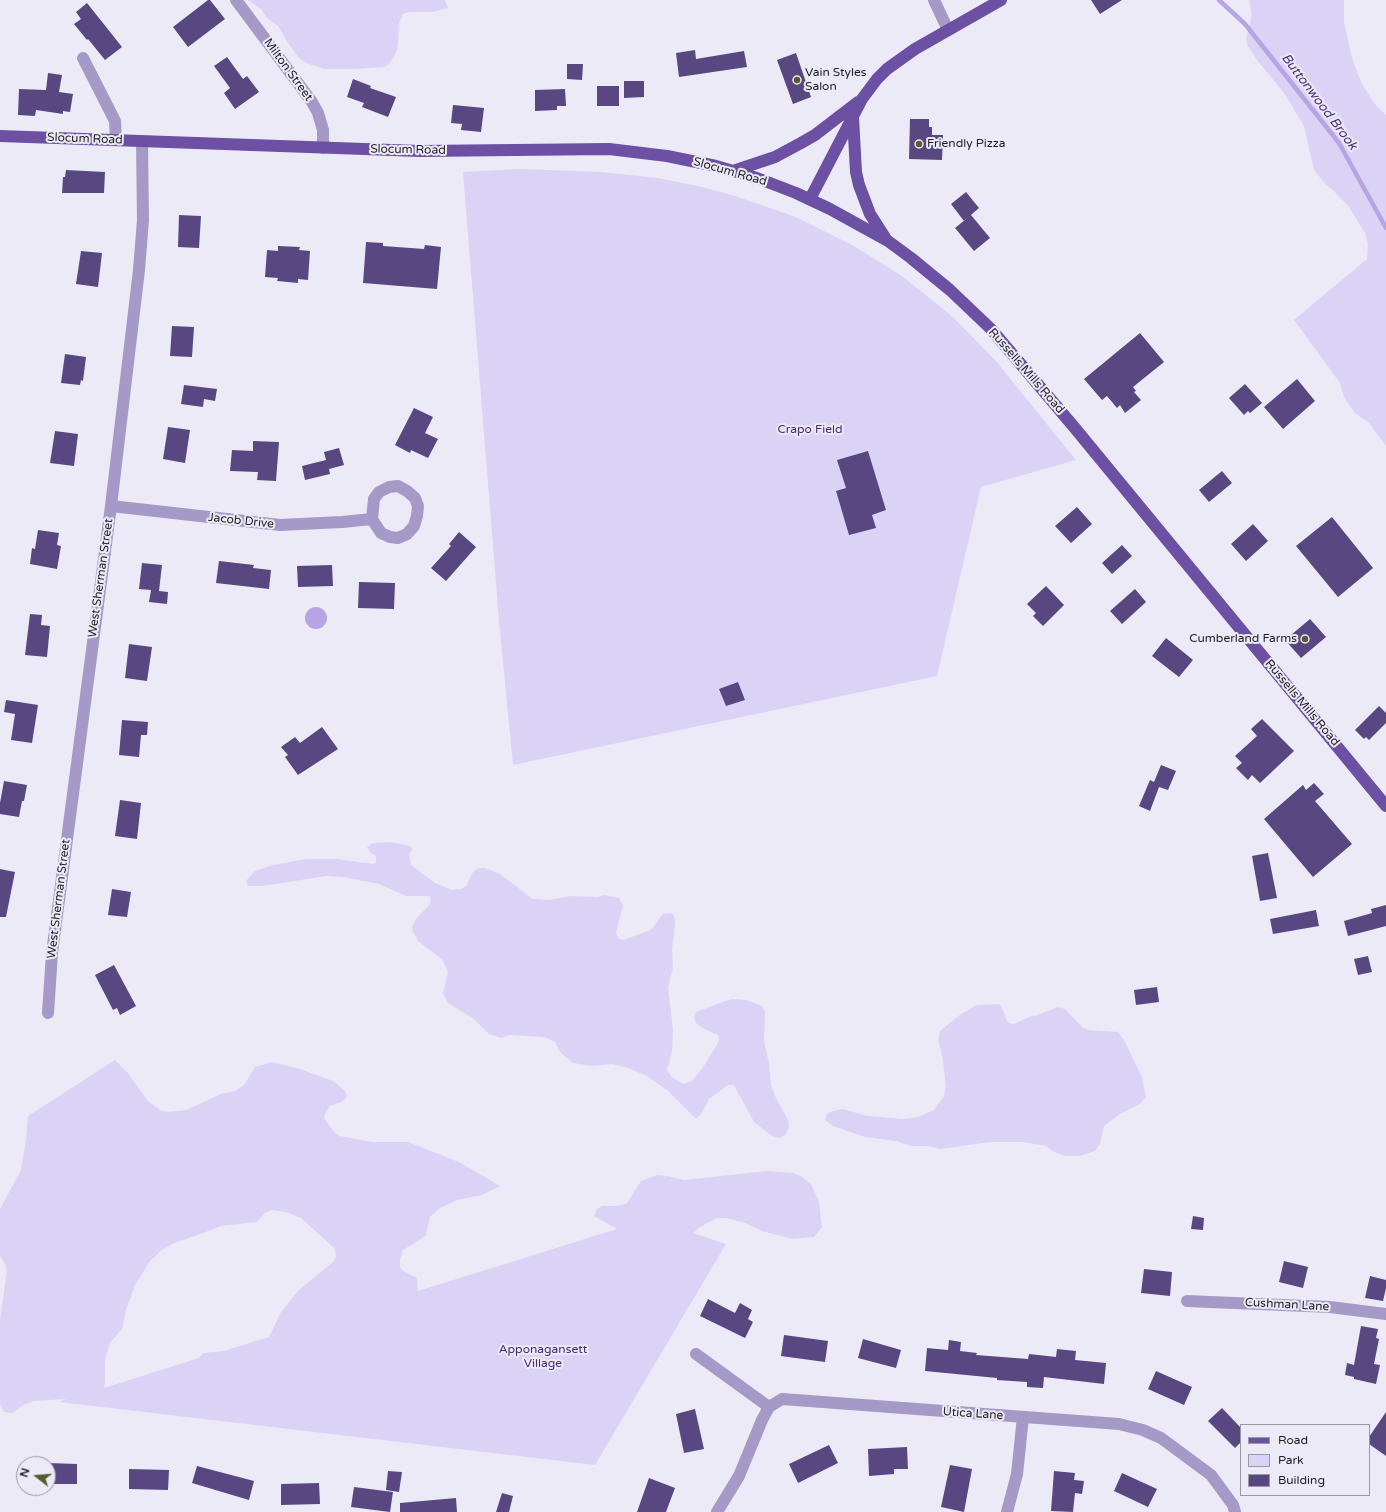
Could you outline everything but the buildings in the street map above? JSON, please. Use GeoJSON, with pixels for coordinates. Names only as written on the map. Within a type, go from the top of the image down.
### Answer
{"type":"FeatureCollection","features":[{"type":"Feature","properties":{"kind":"main road"},"geometry":{"type":"LineString","coordinates":[[810,199],[862,99],[887,69],[915,49],[1001,0]]}},
{"type":"Feature","properties":{"kind":"main road"},"geometry":{"type":"LineString","coordinates":[[733,171],[775,157],[801,144],[862,99]]}},
{"type":"Feature","properties":{"kind":"main road"},"geometry":{"type":"LineString","coordinates":[[853,115],[856,172],[859,185],[870,214],[888,242]]}},
{"type":"Feature","properties":{"kind":"main road","name":"Slocum Road"},"geometry":{"type":"LineString","coordinates":[[0,136],[323,148],[467,151],[609,149],[667,156],[733,171],[757,178],[810,199]]}},
{"type":"Feature","properties":{"kind":"main road","name":"Russells Mills Road"},"geometry":{"type":"LineString","coordinates":[[810,199],[849,219],[888,242],[950,290],[970,308],[1007,348],[1373,788],[1386,806]]}},
{"type":"Feature","properties":{"kind":"street","name":"Milton Street"},"geometry":{"type":"LineString","coordinates":[[236,0],[312,102],[318,113],[323,130],[323,148]]}},
{"type":"Feature","properties":{"kind":"street"},"geometry":{"type":"LineString","coordinates":[[934,0],[948,30]]}},
{"type":"Feature","properties":{"kind":"street"},"geometry":{"type":"LineString","coordinates":[[83,58],[115,121],[116,140]]}},
{"type":"Feature","properties":{"kind":"street","name":"West Sherman Street"},"geometry":{"type":"LineString","coordinates":[[48,1013],[52,953],[111,506],[141,252],[143,220],[142,142]]}},
{"type":"Feature","properties":{"kind":"street"},"geometry":{"type":"LineString","coordinates":[[398,486],[415,498],[418,506],[417,516],[414,526],[407,534],[398,538],[390,537],[381,532],[372,519],[374,499],[379,492],[389,487],[398,486]]}},
{"type":"Feature","properties":{"kind":"street","name":"Jacob Drive"},"geometry":{"type":"LineString","coordinates":[[111,506],[280,525],[372,519]]}},
{"type":"Feature","properties":{"kind":"street","name":"Cushman Lane"},"geometry":{"type":"LineString","coordinates":[[1187,1301],[1330,1307],[1386,1314]]}},
{"type":"Feature","properties":{"kind":"street"},"geometry":{"type":"LineString","coordinates":[[696,1354],[769,1407],[762,1420],[740,1476],[717,1512]]}},
{"type":"Feature","properties":{"kind":"street","name":"Utica Lane"},"geometry":{"type":"LineString","coordinates":[[769,1407],[782,1399],[1118,1424],[1143,1430],[1161,1438],[1211,1475],[1233,1505],[1235,1512]]}},
{"type":"Feature","properties":{"kind":"street"},"geometry":{"type":"LineString","coordinates":[[1007,1512],[1018,1474],[1023,1417]]}},
{"type":"Feature","properties":{"kind":"green space"},"geometry":{"type":"Polygon","coordinates":[[[248,0],[445,0],[448,8],[433,12],[409,12],[403,14],[399,23],[396,53],[390,63],[385,67],[325,69],[306,63],[299,58],[278,26],[267,18],[261,9],[248,0]]]}},
{"type":"Feature","properties":{"kind":"green space"},"geometry":{"type":"Polygon","coordinates":[[[1249,0],[1344,0],[1344,22],[1352,58],[1361,82],[1374,103],[1386,115],[1386,446],[1369,423],[1355,413],[1344,397],[1340,383],[1294,320],[1367,259],[1368,245],[1365,233],[1349,207],[1332,189],[1326,185],[1314,170],[1304,126],[1284,93],[1257,60],[1248,46],[1246,39],[1252,14],[1249,0]]]}},
{"type":"Feature","properties":{"kind":"green space","name":"Crapo Field"},"geometry":{"type":"Polygon","coordinates":[[[521,169],[601,172],[658,178],[702,187],[735,196],[796,217],[854,246],[902,276],[953,317],[996,361],[1076,460],[981,487],[937,676],[513,765],[499,621],[463,172],[521,169]]]}},
{"type":"Feature","properties":{"kind":"green space"},"geometry":{"type":"Polygon","coordinates":[[[390,842],[411,846],[412,850],[409,854],[411,865],[435,883],[452,890],[461,889],[466,886],[473,872],[478,868],[485,868],[500,874],[533,899],[549,900],[570,896],[597,897],[605,895],[619,898],[623,906],[616,933],[618,938],[623,940],[651,930],[663,914],[672,913],[675,918],[672,949],[673,968],[668,987],[673,1029],[672,1052],[667,1070],[672,1077],[683,1084],[692,1081],[704,1066],[719,1041],[718,1035],[704,1029],[696,1023],[694,1018],[696,1012],[733,999],[746,1000],[762,1006],[765,1012],[764,1042],[769,1063],[771,1085],[788,1120],[789,1128],[785,1135],[780,1138],[772,1136],[754,1122],[734,1085],[728,1085],[709,1099],[701,1114],[696,1119],[667,1090],[647,1076],[626,1067],[611,1064],[592,1066],[573,1063],[560,1052],[555,1042],[544,1037],[510,1035],[501,1038],[489,1034],[474,1019],[448,1003],[443,993],[448,972],[443,960],[418,941],[413,932],[412,927],[416,919],[430,904],[431,899],[429,896],[406,896],[379,884],[343,877],[326,876],[263,886],[248,886],[246,881],[255,871],[273,865],[306,859],[336,859],[374,864],[376,863],[376,856],[371,853],[367,847],[373,843],[390,842]]]}},
{"type":"Feature","properties":{"kind":"green space"},"geometry":{"type":"Polygon","coordinates":[[[1000,1004],[1008,1023],[1014,1024],[1031,1016],[1035,1016],[1058,1007],[1065,1009],[1082,1027],[1088,1030],[1118,1032],[1124,1040],[1142,1077],[1146,1097],[1140,1104],[1120,1114],[1104,1126],[1100,1144],[1095,1151],[1080,1156],[1065,1156],[1054,1152],[1046,1146],[1023,1142],[990,1142],[941,1149],[927,1146],[911,1146],[896,1141],[865,1137],[833,1126],[825,1120],[827,1114],[830,1112],[842,1109],[868,1116],[903,1119],[918,1117],[934,1110],[944,1096],[946,1086],[942,1054],[938,1040],[940,1031],[961,1014],[977,1005],[1000,1004]]]}},
{"type":"Feature","properties":{"kind":"green space","name":"Apponagansett Village"},"geometry":{"type":"Polygon","coordinates":[[[115,1060],[127,1072],[148,1101],[160,1110],[168,1112],[186,1110],[221,1094],[235,1091],[244,1085],[255,1067],[272,1062],[300,1069],[333,1081],[345,1091],[347,1097],[342,1102],[329,1106],[324,1118],[335,1133],[340,1136],[372,1142],[408,1142],[459,1162],[500,1186],[482,1195],[457,1200],[439,1209],[430,1217],[426,1235],[403,1250],[400,1259],[400,1268],[417,1278],[418,1291],[617,1229],[594,1216],[597,1209],[602,1206],[618,1206],[627,1203],[641,1181],[657,1175],[684,1180],[767,1171],[792,1173],[801,1176],[811,1184],[819,1202],[822,1227],[814,1237],[792,1239],[762,1231],[745,1223],[726,1218],[717,1218],[700,1227],[693,1233],[726,1244],[595,1465],[59,1402],[66,1399],[34,1401],[23,1405],[13,1413],[4,1412],[0,1404],[0,1320],[7,1270],[0,1256],[0,1209],[21,1170],[28,1116],[115,1060]],[[272,1210],[265,1213],[257,1222],[221,1226],[174,1243],[162,1250],[150,1261],[135,1285],[126,1310],[122,1329],[110,1343],[105,1359],[104,1388],[199,1358],[203,1353],[224,1351],[269,1337],[281,1312],[300,1289],[333,1262],[336,1257],[335,1249],[301,1218],[285,1212],[272,1210]]]}},
{"type":"Feature","properties":{"kind":"shaded area"},"geometry":{"type":"Polygon","coordinates":[[[316,607],[324,610],[327,618],[324,626],[316,629],[308,626],[305,618],[308,610],[316,607]]]}},
{"type":"Feature","properties":{"kind":"waterway","name":"Buttonwood Brook"},"geometry":{"type":"LineString","coordinates":[[1219,0],[1245,24],[1339,143],[1386,228]]}},
{"type":"Feature","properties":{"kind":"place","name":"Vain Styles Salon"},"geometry":{"type":"Point","coordinates":[797,80]}},
{"type":"Feature","properties":{"kind":"place","name":"Friendly Pizza"},"geometry":{"type":"Point","coordinates":[919,144]}},
{"type":"Feature","properties":{"kind":"place","name":"Cumberland Farms"},"geometry":{"type":"Point","coordinates":[1305,639]}}]}
